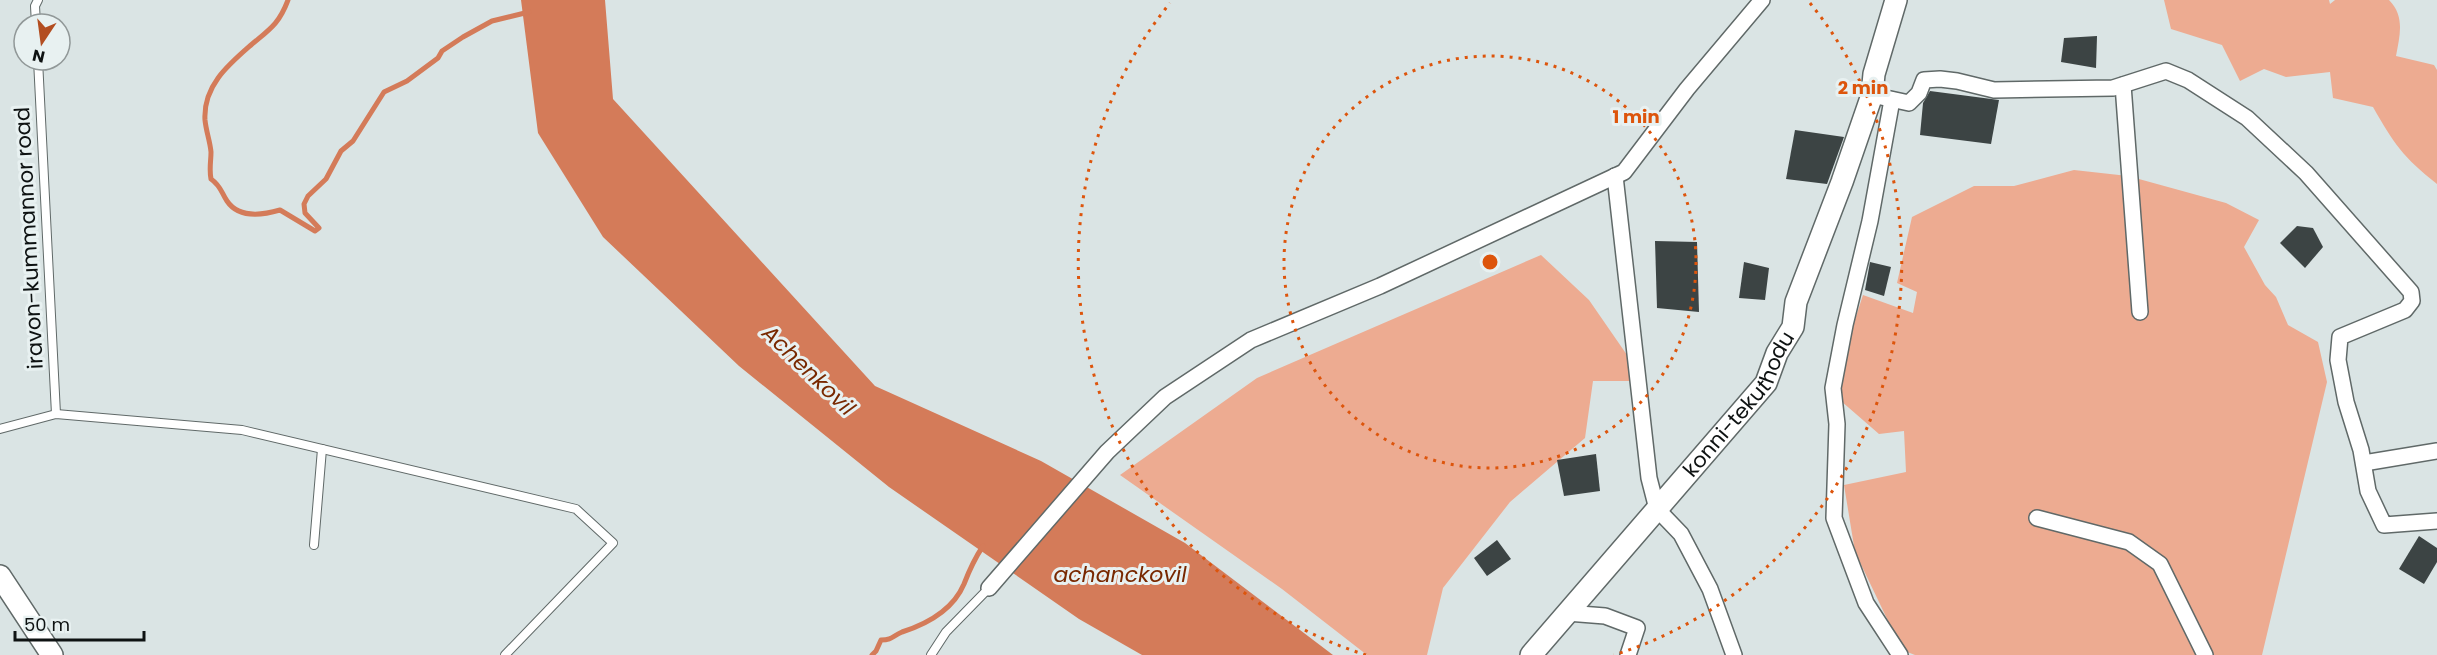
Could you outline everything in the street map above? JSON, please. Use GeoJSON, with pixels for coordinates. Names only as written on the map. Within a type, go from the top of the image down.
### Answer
{"type":"FeatureCollection","features":[{"type":"Feature","properties":{"kind":"main road","name":"konni-tekuthodu"},"geometry":{"type":"LineString","coordinates":[[1531,655],[1766,383],[1777,353],[1792,327],[1796,302],[1842,182],[1872,95],[1874,74],[1896,0]]}},
{"type":"Feature","properties":{"kind":"main road"},"geometry":{"type":"LineString","coordinates":[[0,576],[52,655]]}},
{"type":"Feature","properties":{"kind":"street"},"geometry":{"type":"LineString","coordinates":[[989,588],[1107,452],[1165,398],[1251,340],[1380,286],[1624,172],[1687,89],[1762,0]]}},
{"type":"Feature","properties":{"kind":"street"},"geometry":{"type":"LineString","coordinates":[[1872,95],[1909,102],[1919,93],[1924,80],[1940,79],[1994,90],[2113,88],[2166,71],[2188,80],[2247,118],[2307,173],[2411,292],[2412,301],[2405,310],[2340,337],[2338,360],[2352,426],[2364,463],[2368,491],[2384,525],[2437,521]]}},
{"type":"Feature","properties":{"kind":"street"},"geometry":{"type":"LineString","coordinates":[[2123,85],[2140,312]]}},
{"type":"Feature","properties":{"kind":"street"},"geometry":{"type":"LineString","coordinates":[[1892,99],[1870,221],[1845,325],[1833,388],[1837,424],[1834,518],[1866,603],[1900,655]]}},
{"type":"Feature","properties":{"kind":"street"},"geometry":{"type":"LineString","coordinates":[[1615,176],[1649,478],[1657,509],[1681,534],[1710,589],[1734,655]]}},
{"type":"Feature","properties":{"kind":"street"},"geometry":{"type":"LineString","coordinates":[[2364,463],[2437,451]]}},
{"type":"Feature","properties":{"kind":"street"},"geometry":{"type":"LineString","coordinates":[[2037,519],[2129,542],[2160,564],[2205,655]]}},
{"type":"Feature","properties":{"kind":"street"},"geometry":{"type":"LineString","coordinates":[[1567,613],[1605,616],[1637,628],[1628,655]]}},
{"type":"Feature","properties":{"kind":"lane","name":"iravon-kummannor road"},"geometry":{"type":"LineString","coordinates":[[39,72],[56,414]]}},
{"type":"Feature","properties":{"kind":"lane"},"geometry":{"type":"LineString","coordinates":[[0,429],[56,414],[242,430],[576,509],[613,543],[506,655]]}},
{"type":"Feature","properties":{"kind":"lane"},"geometry":{"type":"LineString","coordinates":[[314,545],[322,449]]}},
{"type":"Feature","properties":{"kind":"lane"},"geometry":{"type":"LineString","coordinates":[[931,655],[946,632],[989,588]]}},
{"type":"Feature","properties":{"kind":"shaded area"},"geometry":{"type":"Polygon","coordinates":[[[2164,0],[2329,0],[2330,4],[2335,0],[2389,0],[2397,13],[2400,26],[2396,56],[2434,65],[2437,70],[2437,184],[2400,149],[2373,107],[2333,98],[2330,72],[2286,77],[2264,69],[2240,81],[2222,45],[2171,29],[2164,0]]]}},
{"type":"Feature","properties":{"kind":"shaded area"},"geometry":{"type":"Polygon","coordinates":[[[2074,170],[2128,176],[2226,203],[2259,220],[2244,247],[2265,285],[2276,297],[2288,325],[2318,342],[2327,382],[2262,655],[1915,655],[1902,650],[1855,552],[1844,485],[1906,472],[1904,431],[1879,434],[1841,401],[1837,375],[1863,295],[1913,313],[1917,292],[1897,283],[1912,217],[1974,186],[2014,186],[2074,170]]]}},
{"type":"Feature","properties":{"kind":"shaded area"},"geometry":{"type":"Polygon","coordinates":[[[1541,255],[1589,300],[1645,381],[1593,381],[1585,438],[1510,502],[1443,588],[1427,655],[1367,655],[1282,589],[1120,475],[1257,378],[1541,255]]]}},
{"type":"Feature","properties":{"kind":"water","name":"achanckovil"},"geometry":{"type":"Polygon","coordinates":[[[521,0],[605,0],[613,99],[875,386],[1041,461],[1185,543],[1333,655],[1142,655],[1079,619],[889,487],[739,366],[603,237],[538,133],[521,0]]]}},
{"type":"Feature","properties":{"kind":"building"},"geometry":{"type":"Polygon","coordinates":[[[2097,36],[2096,68],[2061,62],[2064,38],[2097,36]]]}},
{"type":"Feature","properties":{"kind":"building"},"geometry":{"type":"Polygon","coordinates":[[[1930,91],[1999,100],[1991,144],[1920,135],[1923,103],[1930,91]]]}},
{"type":"Feature","properties":{"kind":"building"},"geometry":{"type":"Polygon","coordinates":[[[1795,130],[1844,137],[1827,184],[1786,179],[1795,130]]]}},
{"type":"Feature","properties":{"kind":"building"},"geometry":{"type":"Polygon","coordinates":[[[2297,226],[2313,228],[2323,247],[2305,268],[2280,243],[2297,226]]]}},
{"type":"Feature","properties":{"kind":"building"},"geometry":{"type":"Polygon","coordinates":[[[1655,241],[1697,242],[1699,312],[1657,308],[1655,241]]]}},
{"type":"Feature","properties":{"kind":"building"},"geometry":{"type":"Polygon","coordinates":[[[1744,262],[1769,268],[1765,300],[1739,298],[1744,262]]]}},
{"type":"Feature","properties":{"kind":"building"},"geometry":{"type":"Polygon","coordinates":[[[1870,262],[1891,267],[1884,296],[1865,290],[1870,262]]]}},
{"type":"Feature","properties":{"kind":"building"},"geometry":{"type":"Polygon","coordinates":[[[1596,454],[1600,491],[1564,496],[1557,460],[1596,454]]]}},
{"type":"Feature","properties":{"kind":"building"},"geometry":{"type":"Polygon","coordinates":[[[2419,536],[2437,548],[2437,562],[2424,584],[2399,569],[2419,536]]]}},
{"type":"Feature","properties":{"kind":"building"},"geometry":{"type":"Polygon","coordinates":[[[1497,540],[1511,559],[1487,576],[1474,558],[1497,540]]]}},
{"type":"Feature","properties":{"kind":"waterway"},"geometry":{"type":"LineString","coordinates":[[288,0],[277,21],[226,69],[208,97],[205,120],[211,152],[210,175],[227,201],[238,211],[259,214],[280,210],[315,231],[319,228],[305,213],[304,204],[308,196],[326,179],[341,151],[353,141],[384,92],[407,81],[438,58],[442,51],[463,37],[492,21],[529,12]]}},
{"type":"Feature","properties":{"kind":"waterway"},"geometry":{"type":"LineString","coordinates":[[872,655],[881,640],[890,639],[921,625],[946,609],[959,593],[983,546]]}},
{"type":"Feature","properties":{"kind":"water label","name":"Achenkovil"},"geometry":{"type":"Point","coordinates":[809,370]}}]}
